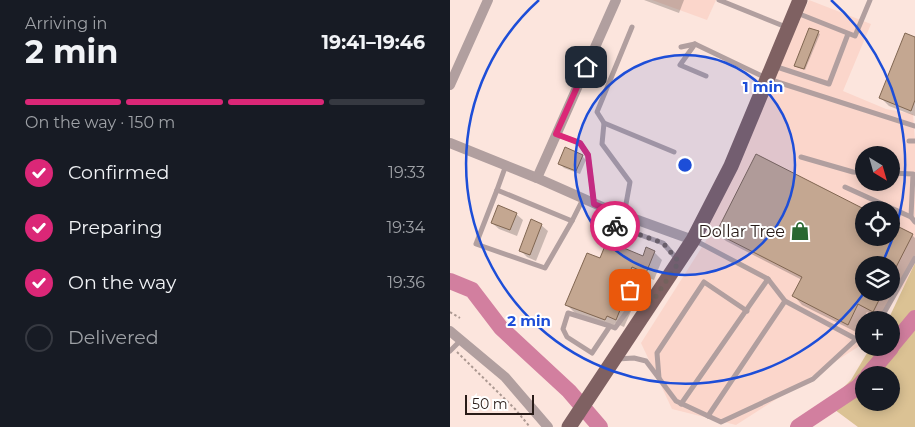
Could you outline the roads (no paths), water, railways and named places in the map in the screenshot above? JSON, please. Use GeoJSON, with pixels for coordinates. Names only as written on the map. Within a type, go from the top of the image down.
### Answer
{"type":"FeatureCollection","features":[{"type":"Feature","properties":{"kind":"main road"},"geometry":{"type":"LineString","coordinates":[[569,427],[693,240],[732,166],[798,6]]}},
{"type":"Feature","properties":{"kind":"street"},"geometry":{"type":"LineString","coordinates":[[450,85],[454,67],[488,0]]}},
{"type":"Feature","properties":{"kind":"street"},"geometry":{"type":"LineString","coordinates":[[537,178],[616,0]]}},
{"type":"Feature","properties":{"kind":"street"},"geometry":{"type":"LineString","coordinates":[[450,143],[537,178],[606,209],[693,240]]}},
{"type":"Feature","properties":{"kind":"street"},"geometry":{"type":"LineString","coordinates":[[450,331],[505,377],[548,427]]}},
{"type":"Feature","properties":{"kind":"lane"},"geometry":{"type":"LineString","coordinates":[[719,0],[789,28]]}},
{"type":"Feature","properties":{"kind":"lane"},"geometry":{"type":"LineString","coordinates":[[798,6],[855,36],[870,0]]}},
{"type":"Feature","properties":{"kind":"lane"},"geometry":{"type":"LineString","coordinates":[[632,27],[597,112],[604,123],[674,152]]}},
{"type":"Feature","properties":{"kind":"lane"},"geometry":{"type":"LineString","coordinates":[[771,72],[829,84],[848,34]]}},
{"type":"Feature","properties":{"kind":"lane"},"geometry":{"type":"LineString","coordinates":[[695,44],[680,65],[706,76]]}},
{"type":"Feature","properties":{"kind":"lane"},"geometry":{"type":"LineString","coordinates":[[681,47],[695,44],[915,126]]}},
{"type":"Feature","properties":{"kind":"lane"},"geometry":{"type":"LineString","coordinates":[[604,123],[602,144],[630,182],[624,215]]}},
{"type":"Feature","properties":{"kind":"lane"},"geometry":{"type":"LineString","coordinates":[[556,134],[580,143],[588,155],[594,204]]}},
{"type":"Feature","properties":{"kind":"lane"},"geometry":{"type":"LineString","coordinates":[[801,156],[855,172]]}},
{"type":"Feature","properties":{"kind":"lane"},"geometry":{"type":"LineString","coordinates":[[506,165],[476,244],[545,268],[583,199]]}},
{"type":"Feature","properties":{"kind":"lane"},"geometry":{"type":"LineString","coordinates":[[900,173],[913,174],[911,217]]}},
{"type":"Feature","properties":{"kind":"lane"},"geometry":{"type":"LineString","coordinates":[[846,188],[911,217],[915,222]]}},
{"type":"Feature","properties":{"kind":"lane"},"geometry":{"type":"LineString","coordinates":[[497,190],[572,222]]}},
{"type":"Feature","properties":{"kind":"lane"},"geometry":{"type":"LineString","coordinates":[[606,209],[604,222],[663,243],[679,262]]}},
{"type":"Feature","properties":{"kind":"lane"},"geometry":{"type":"LineString","coordinates":[[693,240],[768,279],[785,300],[855,338]]}},
{"type":"Feature","properties":{"kind":"lane"},"geometry":{"type":"LineString","coordinates":[[886,311],[915,258]]}},
{"type":"Feature","properties":{"kind":"lane"},"geometry":{"type":"LineString","coordinates":[[681,404],[768,279]]}},
{"type":"Feature","properties":{"kind":"lane"},"geometry":{"type":"LineString","coordinates":[[659,378],[657,354],[704,282],[726,295],[747,311]]}},
{"type":"Feature","properties":{"kind":"lane"},"geometry":{"type":"LineString","coordinates":[[630,290],[652,302]]}},
{"type":"Feature","properties":{"kind":"lane"},"geometry":{"type":"LineString","coordinates":[[610,326],[592,353],[567,337],[563,329],[568,313],[610,326],[615,328],[639,295]]}},
{"type":"Feature","properties":{"kind":"lane"},"geometry":{"type":"LineString","coordinates":[[708,416],[785,300]]}},
{"type":"Feature","properties":{"kind":"lane"},"geometry":{"type":"LineString","coordinates":[[452,350],[461,340]]}},
{"type":"Feature","properties":{"kind":"lane"},"geometry":{"type":"LineString","coordinates":[[614,360],[634,358],[646,361],[676,401],[721,422],[813,378],[855,340]]}},
{"type":"Feature","properties":{"kind":"waterway"},"geometry":{"type":"LineString","coordinates":[[450,281],[472,290],[501,328],[569,391],[600,427]]}},
{"type":"Feature","properties":{"kind":"waterway"},"geometry":{"type":"LineString","coordinates":[[900,336],[915,318]]}},
{"type":"Feature","properties":{"kind":"waterway"},"geometry":{"type":"LineString","coordinates":[[876,366],[884,356]]}},
{"type":"Feature","properties":{"kind":"waterway"},"geometry":{"type":"LineString","coordinates":[[798,427],[855,389]]}},
{"type":"Feature","properties":{"kind":"place","name":"Dollar Tree"},"geometry":{"type":"Point","coordinates":[800,231]}}]}
